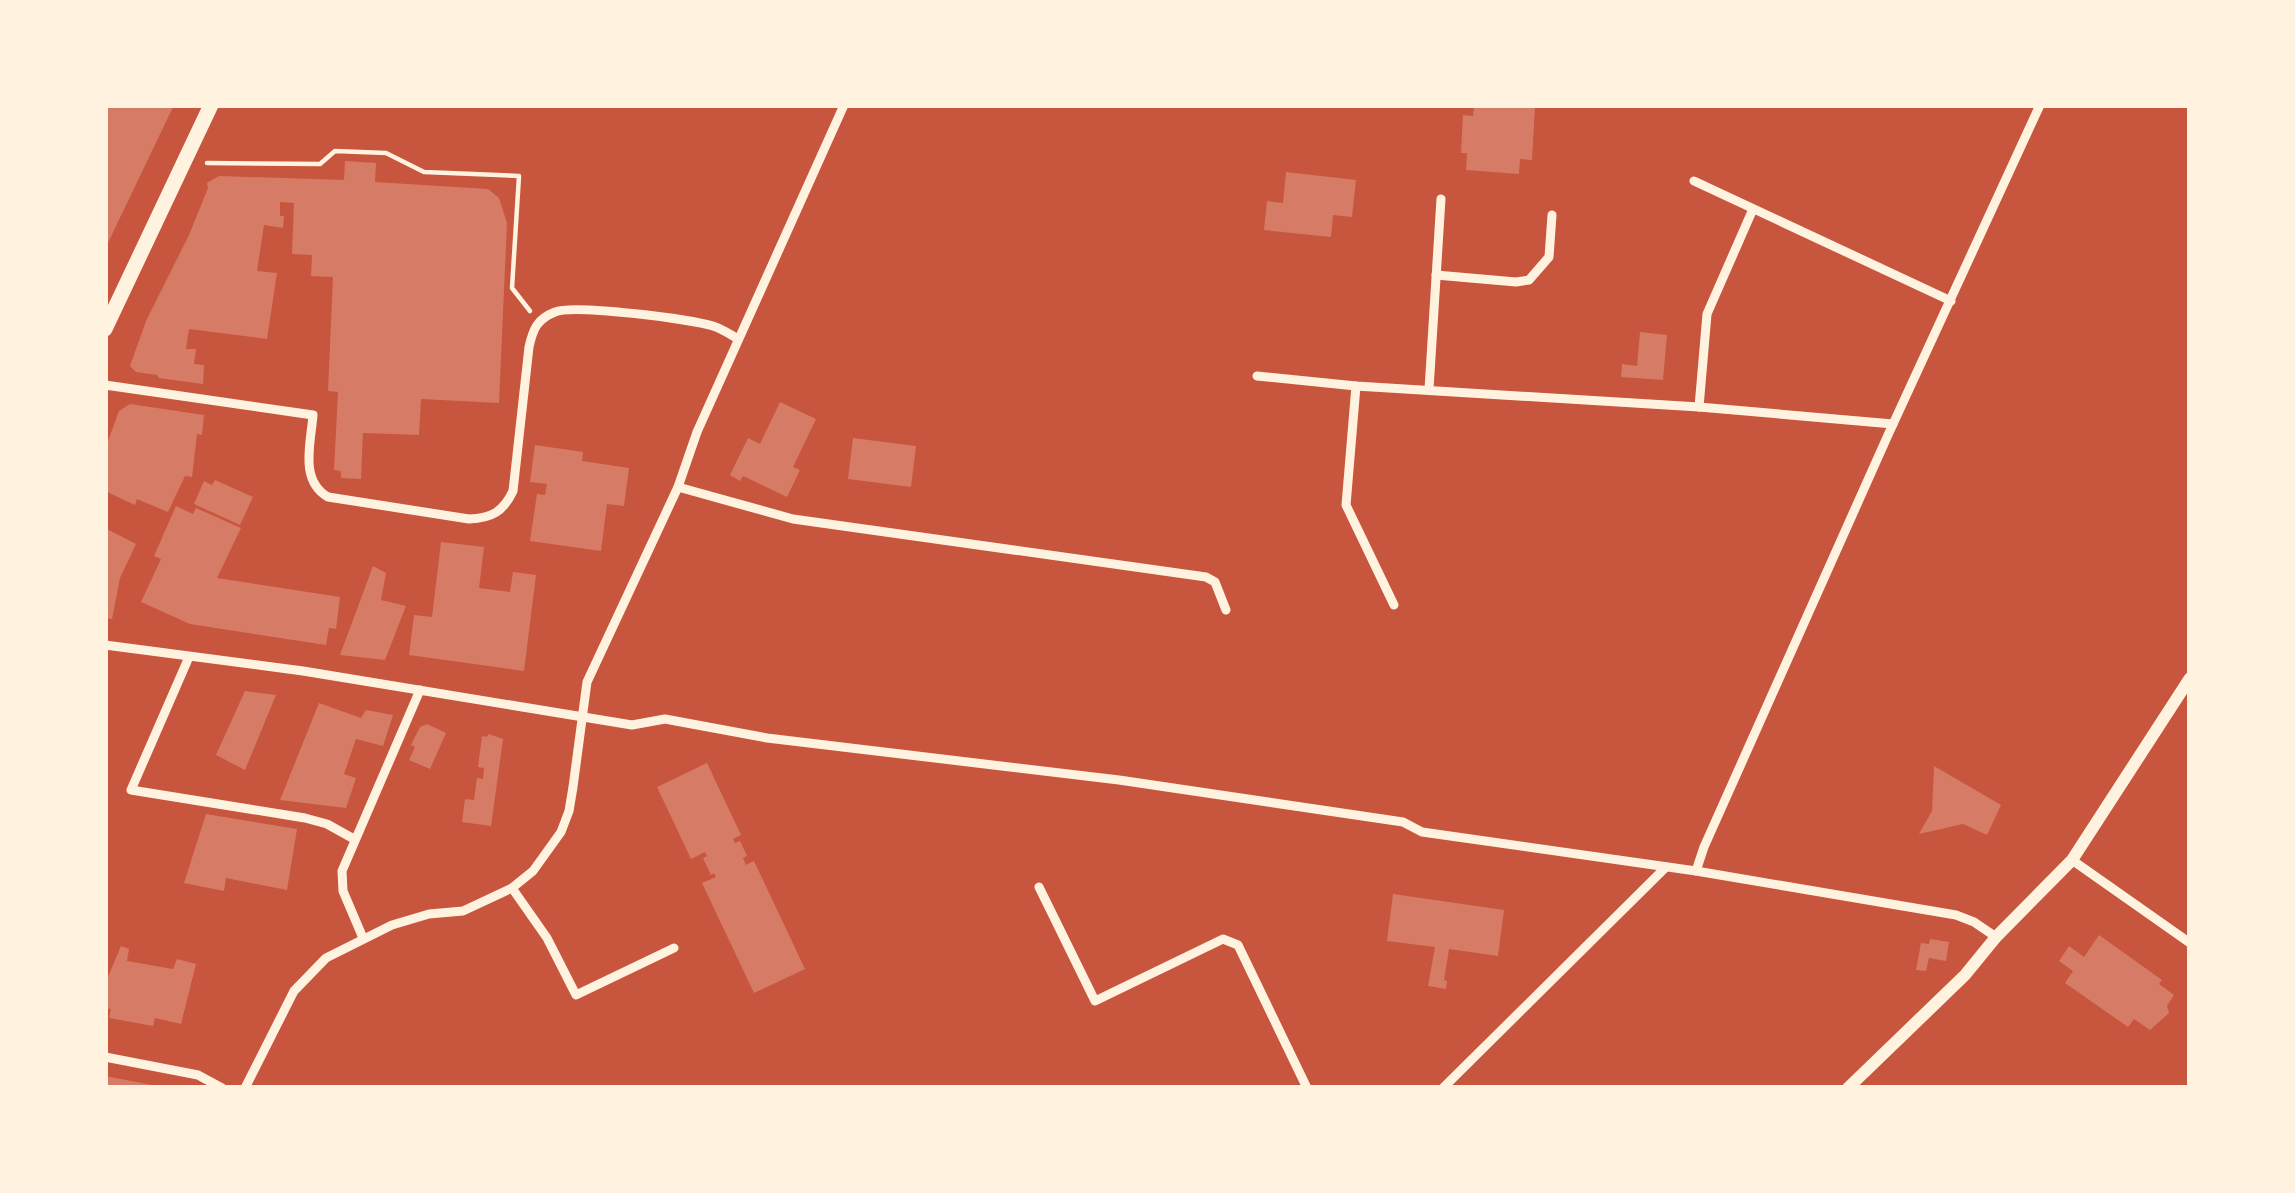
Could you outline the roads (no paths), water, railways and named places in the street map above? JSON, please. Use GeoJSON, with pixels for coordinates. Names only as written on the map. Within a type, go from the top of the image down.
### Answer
{"type":"FeatureCollection","features":[{"type":"Feature","properties":{"kind":"main road"},"geometry":{"type":"LineString","coordinates":[[105,329],[211,105]]}},
{"type":"Feature","properties":{"kind":"street"},"geometry":{"type":"LineString","coordinates":[[245,1088],[294,991],[326,958],[414,918],[463,911],[512,888],[532,871],[561,832],[569,812],[587,682],[678,487],[697,432],[844,105]]}},
{"type":"Feature","properties":{"kind":"street"},"geometry":{"type":"LineString","coordinates":[[1696,871],[2040,105]]}},
{"type":"Feature","properties":{"kind":"street"},"geometry":{"type":"LineString","coordinates":[[1694,181],[1951,301]]}},
{"type":"Feature","properties":{"kind":"street"},"geometry":{"type":"LineString","coordinates":[[1429,389],[1441,199]]}},
{"type":"Feature","properties":{"kind":"street"},"geometry":{"type":"LineString","coordinates":[[1699,407],[1707,314],[1753,209]]}},
{"type":"Feature","properties":{"kind":"street"},"geometry":{"type":"LineString","coordinates":[[1436,275],[1529,280],[1549,257],[1552,215]]}},
{"type":"Feature","properties":{"kind":"street"},"geometry":{"type":"LineString","coordinates":[[105,385],[313,415],[309,474],[318,491],[328,497],[469,519],[495,515],[513,491],[530,347],[539,321],[563,309],[605,312],[712,326],[738,339]]}},
{"type":"Feature","properties":{"kind":"street"},"geometry":{"type":"LineString","coordinates":[[1257,376],[1893,424]]}},
{"type":"Feature","properties":{"kind":"street"},"geometry":{"type":"LineString","coordinates":[[1356,386],[1346,505],[1394,605]]}},
{"type":"Feature","properties":{"kind":"street"},"geometry":{"type":"LineString","coordinates":[[678,487],[793,520],[1206,577],[1215,582],[1226,610]]}},
{"type":"Feature","properties":{"kind":"street"},"geometry":{"type":"LineString","coordinates":[[105,645],[632,725],[665,719],[767,738],[1119,780],[1403,822],[1422,832],[1956,915],[1996,937]]}},
{"type":"Feature","properties":{"kind":"street"},"geometry":{"type":"LineString","coordinates":[[189,657],[131,790],[305,818],[354,839]]}},
{"type":"Feature","properties":{"kind":"street"},"geometry":{"type":"LineString","coordinates":[[1848,1088],[2072,860],[2190,678]]}},
{"type":"Feature","properties":{"kind":"street"},"geometry":{"type":"LineString","coordinates":[[363,938],[343,891],[342,871],[420,690]]}},
{"type":"Feature","properties":{"kind":"street"},"geometry":{"type":"LineString","coordinates":[[2072,860],[2190,944]]}},
{"type":"Feature","properties":{"kind":"street"},"geometry":{"type":"LineString","coordinates":[[1443,1088],[1666,867]]}},
{"type":"Feature","properties":{"kind":"street"},"geometry":{"type":"LineString","coordinates":[[1040,887],[1095,1001],[1222,938],[1238,945],[1306,1088]]}},
{"type":"Feature","properties":{"kind":"street"},"geometry":{"type":"LineString","coordinates":[[512,888],[547,938],[576,995],[674,947]]}},
{"type":"Feature","properties":{"kind":"street"},"geometry":{"type":"LineString","coordinates":[[105,1057],[198,1076],[223,1088]]}}]}
